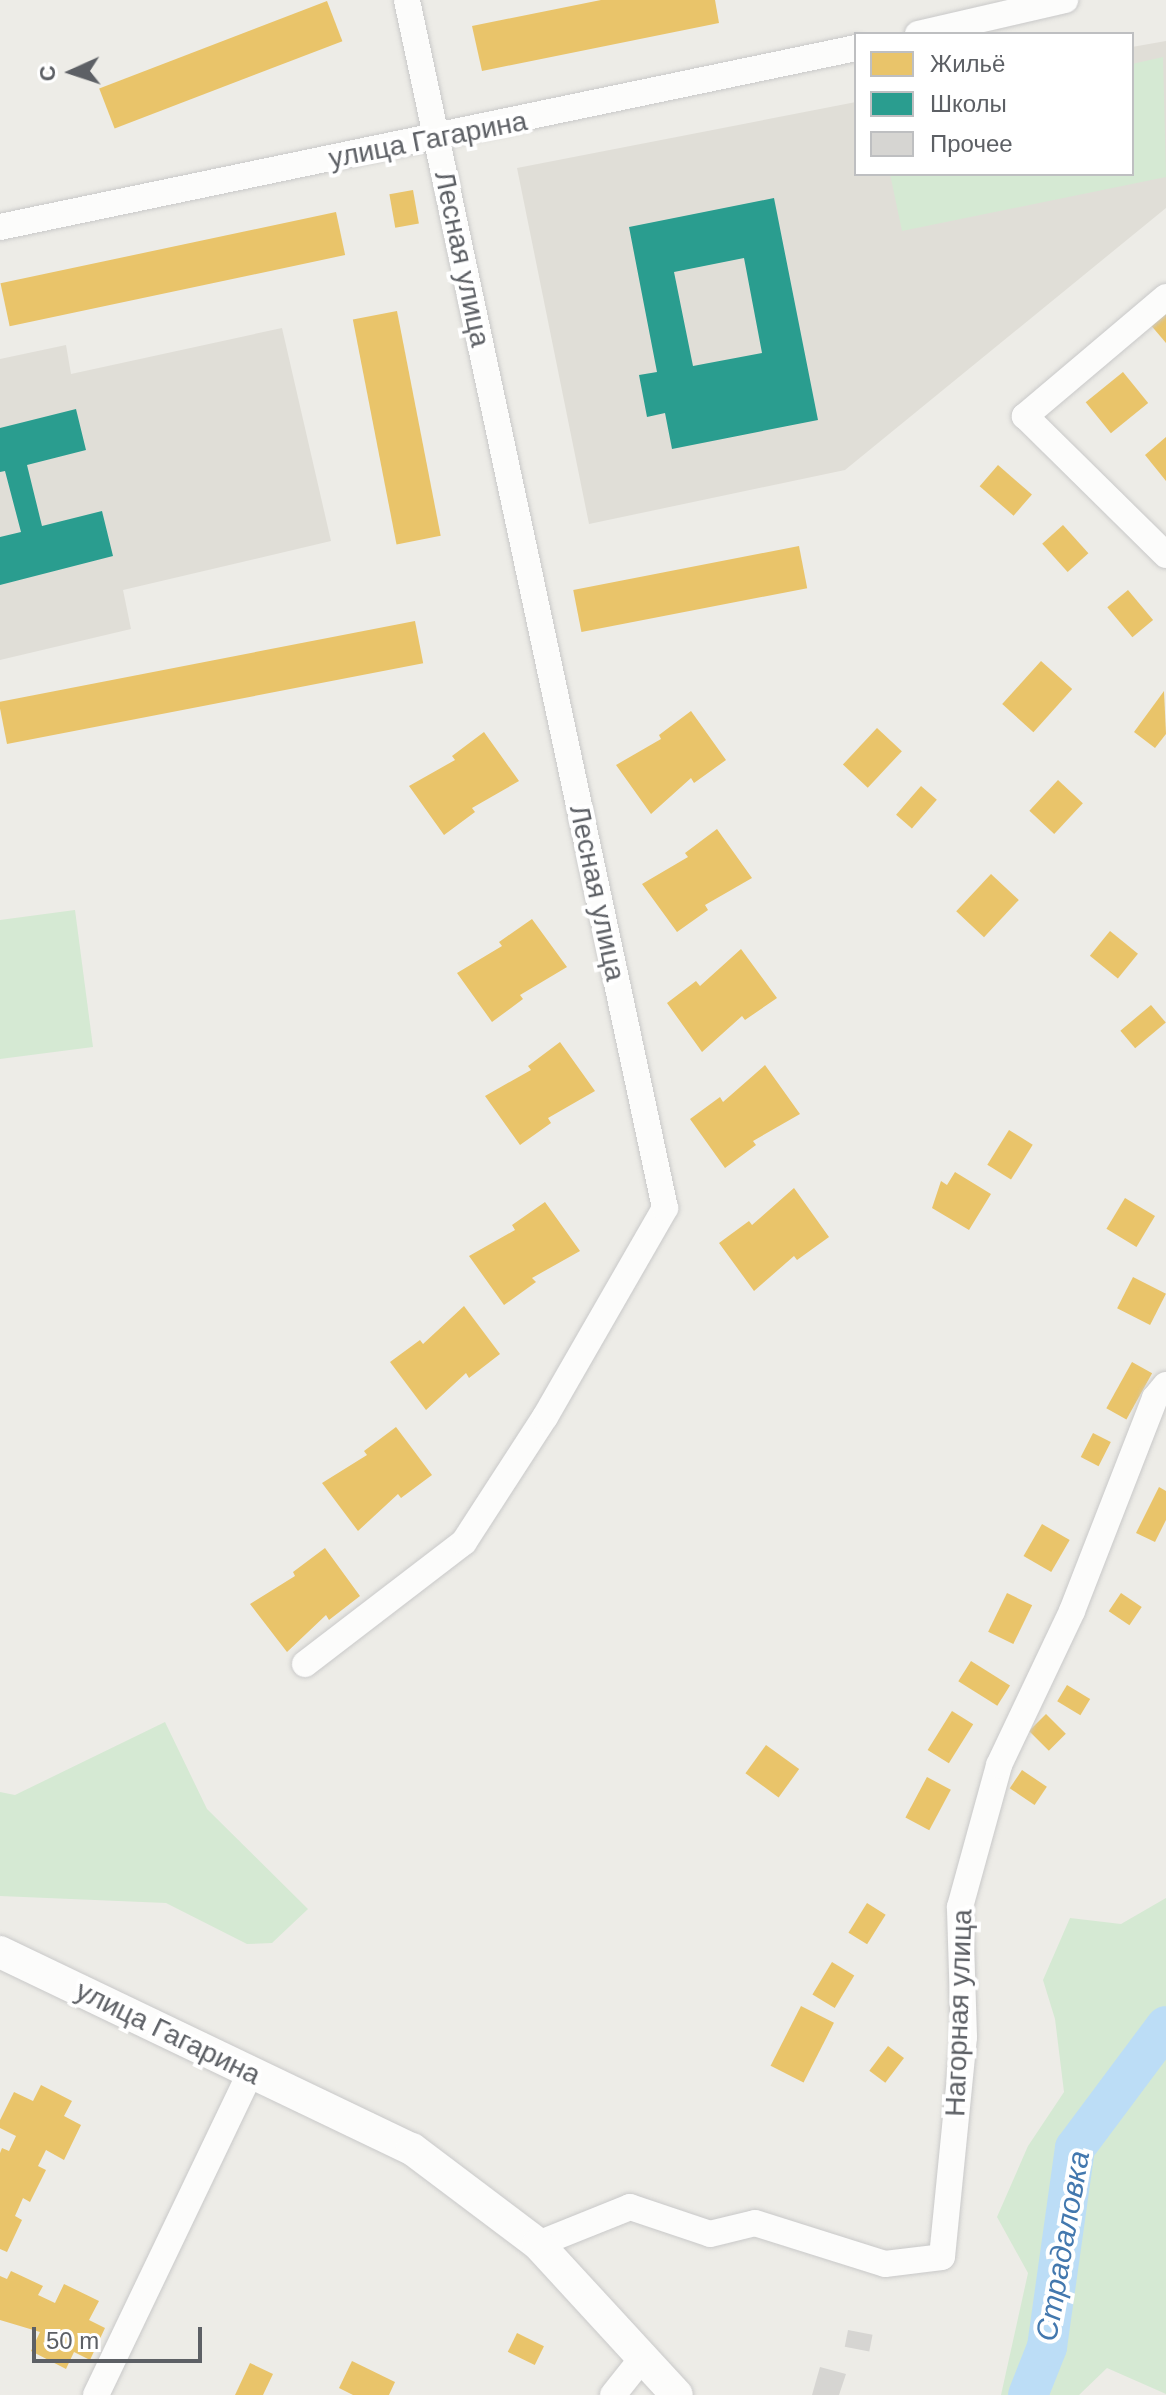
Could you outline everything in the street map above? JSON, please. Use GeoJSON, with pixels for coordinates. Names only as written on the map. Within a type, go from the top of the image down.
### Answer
{"type":"FeatureCollection","features":[{"type":"Feature","properties":{"kind":"street","name":"Лесная улица"},"geometry":{"type":"LineString","coordinates":[[305,1664],[464,1542],[545,1417],[665,1208],[407,0]]}},
{"type":"Feature","properties":{"kind":"street"},"geometry":{"type":"LineString","coordinates":[[927,32],[1065,0]]}},
{"type":"Feature","properties":{"kind":"street","name":"улица Гагарина"},"geometry":{"type":"LineString","coordinates":[[0,227],[854,48]]}},
{"type":"Feature","properties":{"kind":"street"},"geometry":{"type":"LineString","coordinates":[[1166,297],[1025,416],[1166,555]]}},
{"type":"Feature","properties":{"kind":"street","name":"Нагорная улица"},"geometry":{"type":"LineString","coordinates":[[538,2244],[630,2207],[710,2234],[755,2223],[885,2264],[942,2257],[964,2037],[960,1907],[999,1765],[1072,1611],[1155,1398],[1166,1385]]}},
{"type":"Feature","properties":{"kind":"street","name":"улица Гагарина"},"geometry":{"type":"LineString","coordinates":[[0,1952],[412,2149],[538,2244],[677,2395]]}},
{"type":"Feature","properties":{"kind":"street"},"geometry":{"type":"LineString","coordinates":[[96,2395],[251,2072]]}},
{"type":"Feature","properties":{"kind":"street"},"geometry":{"type":"LineString","coordinates":[[613,2395],[644,2356]]}},
{"type":"Feature","properties":{"kind":"shaded area"},"geometry":{"type":"Polygon","coordinates":[[[1166,41],[1166,208],[845,470],[589,524],[517,168],[854,102],[854,176],[1134,176],[1134,47],[1166,41]]]}},
{"type":"Feature","properties":{"kind":"shaded area"},"geometry":{"type":"Polygon","coordinates":[[[282,328],[331,541],[123,590],[131,629],[0,660],[0,359],[66,345],[71,374],[282,328]]]}},
{"type":"Feature","properties":{"kind":"green space"},"geometry":{"type":"Polygon","coordinates":[[[1163,57],[1166,177],[902,231],[890,176],[1134,176],[1134,64],[1163,57]]]}},
{"type":"Feature","properties":{"kind":"green space"},"geometry":{"type":"Polygon","coordinates":[[[75,910],[93,1047],[0,1059],[0,920],[75,910]]]}},
{"type":"Feature","properties":{"kind":"green space"},"geometry":{"type":"Polygon","coordinates":[[[165,1722],[207,1809],[308,1909],[272,1943],[247,1944],[166,1903],[0,1896],[0,1792],[15,1795],[165,1722]]]}},
{"type":"Feature","properties":{"kind":"green space"},"geometry":{"type":"Polygon","coordinates":[[[1166,1898],[1166,2394],[1107,2368],[1079,2395],[1001,2395],[1028,2273],[997,2217],[1028,2146],[1064,2092],[1055,2019],[1043,1980],[1070,1918],[1121,1924],[1166,1898]]]}},
{"type":"Feature","properties":{"kind":"building: Жильё"},"geometry":{"type":"Polygon","coordinates":[[[601,0],[715,0],[719,23],[482,71],[472,26],[601,0]]]}},
{"type":"Feature","properties":{"kind":"building: Жильё"},"geometry":{"type":"Polygon","coordinates":[[[327,1],[342,41],[115,129],[99,88],[327,1]]]}},
{"type":"Feature","properties":{"kind":"building: Жильё"},"geometry":{"type":"Polygon","coordinates":[[[413,190],[419,223],[395,228],[389,194],[413,190]]]}},
{"type":"Feature","properties":{"kind":"building: Жильё"},"geometry":{"type":"Polygon","coordinates":[[[336,212],[345,255],[10,326],[0,283],[336,212]]]}},
{"type":"Feature","properties":{"kind":"building: Жильё"},"geometry":{"type":"Polygon","coordinates":[[[1166,309],[1166,343],[1149,323],[1166,309]]]}},
{"type":"Feature","properties":{"kind":"building: Жильё"},"geometry":{"type":"Polygon","coordinates":[[[397,311],[441,536],[397,544],[353,320],[397,311]]]}},
{"type":"Feature","properties":{"kind":"building: Жильё"},"geometry":{"type":"Polygon","coordinates":[[[1123,372],[1148,403],[1111,433],[1086,402],[1123,372]]]}},
{"type":"Feature","properties":{"kind":"building: Жильё"},"geometry":{"type":"Polygon","coordinates":[[[1166,437],[1166,481],[1145,455],[1166,437]]]}},
{"type":"Feature","properties":{"kind":"building: Жильё"},"geometry":{"type":"Polygon","coordinates":[[[998,465],[1032,495],[1014,516],[980,486],[998,465]]]}},
{"type":"Feature","properties":{"kind":"building: Жильё"},"geometry":{"type":"Polygon","coordinates":[[[1063,525],[1088,553],[1068,572],[1042,544],[1063,525]]]}},
{"type":"Feature","properties":{"kind":"building: Жильё"},"geometry":{"type":"Polygon","coordinates":[[[799,546],[807,588],[581,632],[573,590],[799,546]]]}},
{"type":"Feature","properties":{"kind":"building: Жильё"},"geometry":{"type":"Polygon","coordinates":[[[1128,590],[1153,620],[1132,637],[1107,607],[1128,590]]]}},
{"type":"Feature","properties":{"kind":"building: Жильё"},"geometry":{"type":"Polygon","coordinates":[[[415,621],[423,663],[7,744],[0,702],[415,621]]]}},
{"type":"Feature","properties":{"kind":"building: Жильё"},"geometry":{"type":"Polygon","coordinates":[[[1041,661],[1072,689],[1033,732],[1002,704],[1041,661]]]}},
{"type":"Feature","properties":{"kind":"building: Жильё"},"geometry":{"type":"Polygon","coordinates":[[[1164,691],[1166,734],[1155,748],[1134,732],[1164,691]]]}},
{"type":"Feature","properties":{"kind":"building: Жильё"},"geometry":{"type":"Polygon","coordinates":[[[691,711],[726,760],[694,783],[691,778],[651,814],[616,765],[661,739],[659,735],[691,711]]]}},
{"type":"Feature","properties":{"kind":"building: Жильё"},"geometry":{"type":"Polygon","coordinates":[[[877,728],[902,751],[868,788],[843,765],[877,728]]]}},
{"type":"Feature","properties":{"kind":"building: Жильё"},"geometry":{"type":"Polygon","coordinates":[[[484,732],[519,781],[472,808],[475,812],[444,835],[409,786],[455,760],[452,756],[484,732]]]}},
{"type":"Feature","properties":{"kind":"building: Жильё"},"geometry":{"type":"Polygon","coordinates":[[[1058,780],[1083,803],[1054,834],[1029,811],[1058,780]]]}},
{"type":"Feature","properties":{"kind":"building: Жильё"},"geometry":{"type":"Polygon","coordinates":[[[921,786],[937,800],[912,828],[896,815],[921,786]]]}},
{"type":"Feature","properties":{"kind":"building: Жильё"},"geometry":{"type":"Polygon","coordinates":[[[717,829],[752,878],[705,905],[708,910],[677,932],[642,884],[688,857],[685,853],[717,829]]]}},
{"type":"Feature","properties":{"kind":"building: Жильё"},"geometry":{"type":"Polygon","coordinates":[[[991,874],[1019,900],[984,937],[956,911],[991,874]]]}},
{"type":"Feature","properties":{"kind":"building: Жильё"},"geometry":{"type":"Polygon","coordinates":[[[532,919],[567,967],[520,995],[523,999],[492,1022],[457,973],[502,946],[499,942],[532,919]]]}},
{"type":"Feature","properties":{"kind":"building: Жильё"},"geometry":{"type":"Polygon","coordinates":[[[1110,931],[1138,954],[1118,979],[1090,956],[1110,931]]]}},
{"type":"Feature","properties":{"kind":"building: Жильё"},"geometry":{"type":"Polygon","coordinates":[[[741,949],[777,998],[745,1020],[742,1016],[702,1052],[667,1003],[696,981],[700,986],[741,949]]]}},
{"type":"Feature","properties":{"kind":"building: Жильё"},"geometry":{"type":"Polygon","coordinates":[[[1151,1005],[1166,1023],[1135,1048],[1120,1031],[1151,1005]]]}},
{"type":"Feature","properties":{"kind":"building: Жильё"},"geometry":{"type":"Polygon","coordinates":[[[560,1042],[595,1091],[548,1118],[551,1123],[520,1145],[485,1096],[531,1070],[528,1066],[560,1042]]]}},
{"type":"Feature","properties":{"kind":"building: Жильё"},"geometry":{"type":"Polygon","coordinates":[[[765,1065],[800,1114],[753,1141],[756,1145],[725,1168],[690,1119],[720,1097],[723,1102],[765,1065]]]}},
{"type":"Feature","properties":{"kind":"building: Жильё"},"geometry":{"type":"Polygon","coordinates":[[[1009,1130],[1033,1145],[1011,1180],[987,1165],[1009,1130]]]}},
{"type":"Feature","properties":{"kind":"building: Жильё"},"geometry":{"type":"Polygon","coordinates":[[[955,1172],[991,1194],[969,1230],[932,1208],[941,1181],[947,1185],[955,1172]]]}},
{"type":"Feature","properties":{"kind":"building: Жильё"},"geometry":{"type":"Polygon","coordinates":[[[794,1188],[829,1237],[797,1260],[794,1256],[754,1291],[719,1243],[749,1221],[752,1225],[794,1188]]]}},
{"type":"Feature","properties":{"kind":"building: Жильё"},"geometry":{"type":"Polygon","coordinates":[[[1125,1198],[1155,1216],[1136,1247],[1106,1229],[1125,1198]]]}},
{"type":"Feature","properties":{"kind":"building: Жильё"},"geometry":{"type":"Polygon","coordinates":[[[545,1202],[580,1251],[532,1278],[536,1282],[504,1305],[469,1256],[515,1230],[512,1225],[545,1202]]]}},
{"type":"Feature","properties":{"kind":"building: Жильё"},"geometry":{"type":"Polygon","coordinates":[[[1133,1277],[1166,1294],[1150,1325],[1117,1308],[1133,1277]]]}},
{"type":"Feature","properties":{"kind":"building: Жильё"},"geometry":{"type":"Polygon","coordinates":[[[464,1306],[500,1354],[469,1378],[466,1373],[426,1410],[390,1362],[420,1340],[423,1344],[464,1306]]]}},
{"type":"Feature","properties":{"kind":"building: Жильё"},"geometry":{"type":"Polygon","coordinates":[[[1132,1362],[1152,1373],[1126,1420],[1106,1408],[1132,1362]]]}},
{"type":"Feature","properties":{"kind":"building: Жильё"},"geometry":{"type":"Polygon","coordinates":[[[396,1427],[432,1475],[401,1498],[398,1494],[358,1531],[322,1483],[367,1455],[364,1451],[396,1427]]]}},
{"type":"Feature","properties":{"kind":"building: Жильё"},"geometry":{"type":"Polygon","coordinates":[[[1093,1433],[1111,1442],[1099,1466],[1081,1457],[1093,1433]]]}},
{"type":"Feature","properties":{"kind":"building: Жильё"},"geometry":{"type":"Polygon","coordinates":[[[1159,1487],[1166,1491],[1166,1520],[1155,1542],[1136,1533],[1159,1487]]]}},
{"type":"Feature","properties":{"kind":"building: Жильё"},"geometry":{"type":"Polygon","coordinates":[[[1042,1524],[1070,1540],[1051,1572],[1024,1556],[1042,1524]]]}},
{"type":"Feature","properties":{"kind":"building: Жильё"},"geometry":{"type":"Polygon","coordinates":[[[325,1548],[360,1596],[329,1620],[326,1615],[287,1652],[250,1604],[295,1576],[293,1572],[325,1548]]]}},
{"type":"Feature","properties":{"kind":"building: Жильё"},"geometry":{"type":"Polygon","coordinates":[[[1007,1593],[1032,1605],[1013,1644],[988,1632],[1007,1593]]]}},
{"type":"Feature","properties":{"kind":"building: Жильё"},"geometry":{"type":"Polygon","coordinates":[[[1121,1593],[1142,1607],[1129,1625],[1109,1611],[1121,1593]]]}},
{"type":"Feature","properties":{"kind":"building: Жильё"},"geometry":{"type":"Polygon","coordinates":[[[971,1661],[1010,1685],[997,1706],[958,1681],[971,1661]]]}},
{"type":"Feature","properties":{"kind":"building: Жильё"},"geometry":{"type":"Polygon","coordinates":[[[1067,1685],[1090,1699],[1080,1715],[1057,1701],[1067,1685]]]}},
{"type":"Feature","properties":{"kind":"building: Жильё"},"geometry":{"type":"Polygon","coordinates":[[[952,1711],[973,1724],[949,1763],[928,1750],[952,1711]]]}},
{"type":"Feature","properties":{"kind":"building: Жильё"},"geometry":{"type":"Polygon","coordinates":[[[1046,1714],[1066,1734],[1049,1751],[1029,1731],[1046,1714]]]}},
{"type":"Feature","properties":{"kind":"building: Жильё"},"geometry":{"type":"Polygon","coordinates":[[[766,1745],[799,1769],[779,1797],[745,1773],[766,1745]]]}},
{"type":"Feature","properties":{"kind":"building: Жильё"},"geometry":{"type":"Polygon","coordinates":[[[1022,1770],[1047,1787],[1035,1805],[1010,1788],[1022,1770]]]}},
{"type":"Feature","properties":{"kind":"building: Жильё"},"geometry":{"type":"Polygon","coordinates":[[[927,1777],[951,1790],[929,1830],[905,1818],[927,1777]]]}},
{"type":"Feature","properties":{"kind":"building: Жильё"},"geometry":{"type":"Polygon","coordinates":[[[867,1903],[886,1915],[867,1944],[848,1933],[867,1903]]]}},
{"type":"Feature","properties":{"kind":"building: Жильё"},"geometry":{"type":"Polygon","coordinates":[[[832,1962],[854,1975],[835,2008],[812,1995],[832,1962]]]}},
{"type":"Feature","properties":{"kind":"building: Жильё"},"geometry":{"type":"Polygon","coordinates":[[[801,2006],[834,2023],[804,2082],[771,2066],[801,2006]]]}},
{"type":"Feature","properties":{"kind":"building: Жильё"},"geometry":{"type":"Polygon","coordinates":[[[888,2046],[904,2058],[885,2083],[869,2071],[888,2046]]]}},
{"type":"Feature","properties":{"kind":"building: Жильё"},"geometry":{"type":"Polygon","coordinates":[[[41,2085],[72,2101],[64,2116],[81,2125],[64,2160],[46,2150],[38,2166],[46,2170],[30,2202],[23,2198],[15,2216],[22,2220],[7,2252],[0,2249],[0,2153],[2,2148],[9,2151],[16,2136],[0,2128],[0,2120],[14,2092],[33,2101],[41,2085]]]}},
{"type":"Feature","properties":{"kind":"building: Жильё"},"geometry":{"type":"Polygon","coordinates":[[[11,2271],[43,2286],[38,2295],[55,2303],[64,2284],[99,2301],[89,2320],[105,2328],[90,2360],[74,2352],[66,2369],[31,2351],[40,2332],[0,2320],[0,2276],[7,2279],[11,2271]]]}},
{"type":"Feature","properties":{"kind":"building: Жильё"},"geometry":{"type":"Polygon","coordinates":[[[517,2333],[544,2346],[535,2365],[508,2352],[517,2333]]]}},
{"type":"Feature","properties":{"kind":"building: Жильё"},"geometry":{"type":"Polygon","coordinates":[[[352,2361],[395,2382],[389,2395],[353,2395],[339,2388],[352,2361]]]}},
{"type":"Feature","properties":{"kind":"building: Жильё"},"geometry":{"type":"Polygon","coordinates":[[[250,2363],[273,2374],[263,2395],[235,2395],[250,2363]]]}},
{"type":"Feature","properties":{"kind":"building: Школы"},"geometry":{"type":"Polygon","coordinates":[[[774,198],[818,420],[672,449],[665,413],[647,417],[639,375],[657,372],[629,227],[774,198]],[[744,258],[674,272],[693,366],[762,353],[744,258]]]}},
{"type":"Feature","properties":{"kind":"building: Школы"},"geometry":{"type":"Polygon","coordinates":[[[76,409],[86,450],[27,465],[42,526],[102,511],[113,556],[0,585],[0,537],[21,532],[5,471],[0,472],[0,428],[76,409]]]}},
{"type":"Feature","properties":{"kind":"building: Прочее"},"geometry":{"type":"Polygon","coordinates":[[[848,2330],[873,2335],[869,2351],[845,2347],[848,2330]]]}},
{"type":"Feature","properties":{"kind":"building: Прочее"},"geometry":{"type":"Polygon","coordinates":[[[820,2367],[846,2374],[839,2395],[812,2395],[820,2367]]]}},
{"type":"Feature","properties":{"kind":"waterway","name":"Страдаловка"},"geometry":{"type":"LineString","coordinates":[[1028,2395],[1047,2347],[1075,2148],[1166,2026]]}}]}
